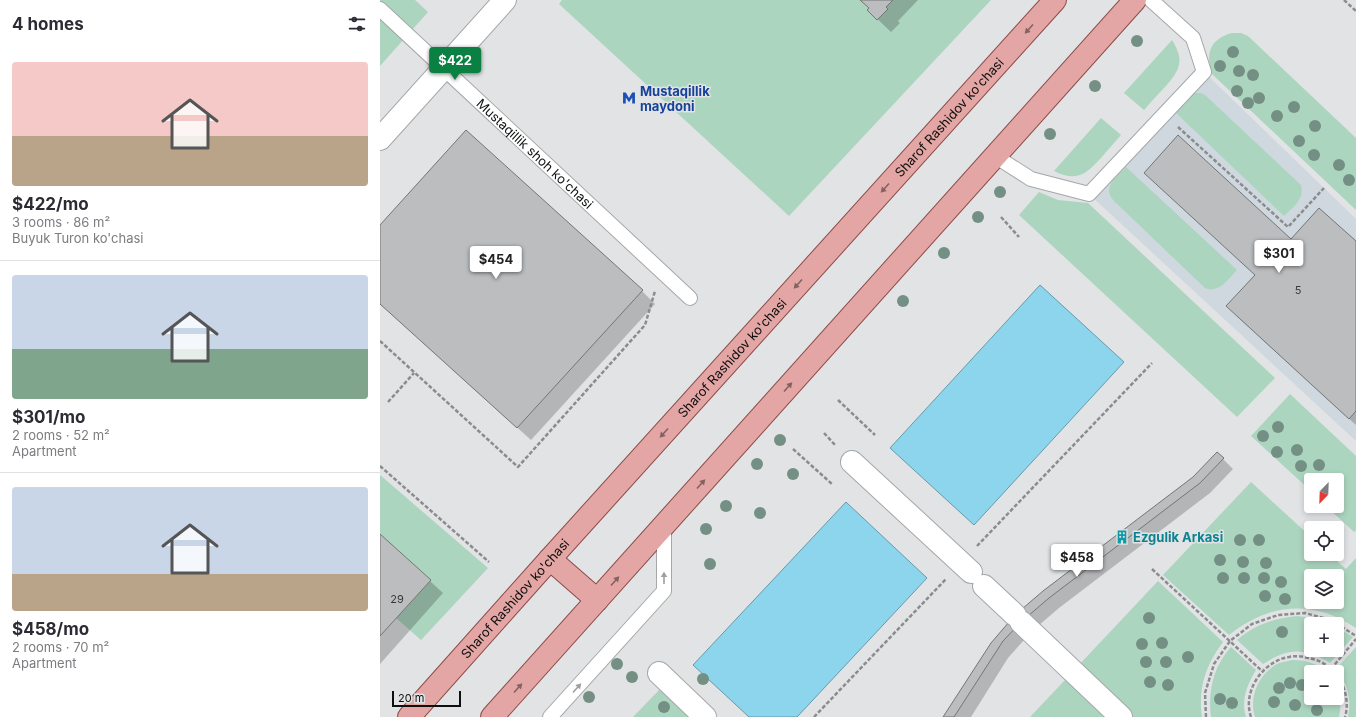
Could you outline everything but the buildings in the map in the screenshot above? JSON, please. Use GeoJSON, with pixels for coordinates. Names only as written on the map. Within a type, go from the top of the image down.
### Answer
{"type":"FeatureCollection","features":[{"type":"Feature","properties":{"kind":"main road","name":"Sharof Rashidov ko'chasi"},"geometry":{"type":"LineString","coordinates":[[409,717],[1055,0]]}},
{"type":"Feature","properties":{"kind":"main road"},"geometry":{"type":"LineString","coordinates":[[492,717],[1135,0]]}},
{"type":"Feature","properties":{"kind":"main road"},"geometry":{"type":"LineString","coordinates":[[550,559],[597,600]]}},
{"type":"Feature","properties":{"kind":"street"},"geometry":{"type":"LineString","coordinates":[[380,139],[504,0]]}},
{"type":"Feature","properties":{"kind":"street"},"geometry":{"type":"LineString","coordinates":[[852,462],[972,574],[1121,717]]}},
{"type":"Feature","properties":{"kind":"street"},"geometry":{"type":"LineString","coordinates":[[659,673],[705,717]]}},
{"type":"Feature","properties":{"kind":"lane"},"geometry":{"type":"LineString","coordinates":[[995,156],[1031,180],[1089,194],[1204,72],[1193,38],[1151,0]]}},
{"type":"Feature","properties":{"kind":"lane","name":"Mustaqillik shoh ko'chasi"},"geometry":{"type":"LineString","coordinates":[[380,9],[690,298]]}},
{"type":"Feature","properties":{"kind":"lane"},"geometry":{"type":"LineString","coordinates":[[550,717],[664,591],[664,525]]}},
{"type":"Feature","properties":{"kind":"path"},"geometry":{"type":"LineString","coordinates":[[1344,0],[1356,11]]}},
{"type":"Feature","properties":{"kind":"path"},"geometry":{"type":"LineString","coordinates":[[1164,114],[1288,227],[1324,188]]}},
{"type":"Feature","properties":{"kind":"path"},"geometry":{"type":"LineString","coordinates":[[1001,217],[1019,237]]}},
{"type":"Feature","properties":{"kind":"path"},"geometry":{"type":"LineString","coordinates":[[380,341],[518,467],[645,325],[662,271]]}},
{"type":"Feature","properties":{"kind":"path"},"geometry":{"type":"LineString","coordinates":[[814,717],[972,574],[1152,363]]}},
{"type":"Feature","properties":{"kind":"path"},"geometry":{"type":"LineString","coordinates":[[388,402],[414,372]]}},
{"type":"Feature","properties":{"kind":"path"},"geometry":{"type":"LineString","coordinates":[[838,400],[875,435]]}},
{"type":"Feature","properties":{"kind":"path"},"geometry":{"type":"LineString","coordinates":[[793,449],[832,484]]}},
{"type":"Feature","properties":{"kind":"path"},"geometry":{"type":"LineString","coordinates":[[380,466],[489,562]]}},
{"type":"Feature","properties":{"kind":"path"},"geometry":{"type":"LineString","coordinates":[[1152,569],[1262,671]]}},
{"type":"Feature","properties":{"kind":"path"},"geometry":{"type":"LineString","coordinates":[[1206,717],[1206,693],[1214,664],[1230,641],[1252,624],[1278,615],[1305,613],[1331,620],[1356,636]]}},
{"type":"Feature","properties":{"kind":"path"},"geometry":{"type":"LineString","coordinates":[[1334,665],[1356,639]]}},
{"type":"Feature","properties":{"kind":"path"},"geometry":{"type":"LineString","coordinates":[[1250,717],[1249,699],[1253,684],[1262,671],[1274,662],[1288,657],[1304,656],[1318,660],[1325,665]]}},
{"type":"Feature","properties":{"kind":"path"},"geometry":{"type":"LineString","coordinates":[[1344,690],[1347,712],[1345,717]]}},
{"type":"Feature","properties":{"kind":"shaded area"},"geometry":{"type":"Polygon","coordinates":[[[1204,72],[1356,219],[1356,441],[1089,194],[1204,72]]]}},
{"type":"Feature","properties":{"kind":"green space"},"geometry":{"type":"Polygon","coordinates":[[[380,0],[415,0],[428,12],[380,66],[380,0]]]}},
{"type":"Feature","properties":{"kind":"green space"},"geometry":{"type":"Polygon","coordinates":[[[562,0],[991,0],[789,216],[559,4],[562,0]]]}},
{"type":"Feature","properties":{"kind":"green space"},"geometry":{"type":"Polygon","coordinates":[[[1232,33],[1241,33],[1248,36],[1356,138],[1356,210],[1212,74],[1209,60],[1211,48],[1219,39],[1232,33]]]}},
{"type":"Feature","properties":{"kind":"green space"},"geometry":{"type":"Polygon","coordinates":[[[1172,40],[1176,47],[1179,60],[1177,70],[1170,81],[1144,110],[1124,93],[1172,40]]]}},
{"type":"Feature","properties":{"kind":"green space"},"geometry":{"type":"Polygon","coordinates":[[[1194,93],[1201,93],[1205,95],[1301,185],[1302,190],[1300,199],[1284,216],[1175,112],[1194,93]]]}},
{"type":"Feature","properties":{"kind":"green space"},"geometry":{"type":"Polygon","coordinates":[[[1101,118],[1121,135],[1100,159],[1085,173],[1080,175],[1068,176],[1054,171],[1101,118]]]}},
{"type":"Feature","properties":{"kind":"green space"},"geometry":{"type":"Polygon","coordinates":[[[1126,167],[1237,270],[1223,285],[1215,289],[1205,288],[1113,200],[1110,195],[1110,186],[1115,178],[1126,167]]]}},
{"type":"Feature","properties":{"kind":"green space"},"geometry":{"type":"Polygon","coordinates":[[[1039,192],[1058,200],[1088,203],[1275,378],[1237,417],[1019,215],[1039,192]]]}},
{"type":"Feature","properties":{"kind":"green space"},"geometry":{"type":"Polygon","coordinates":[[[1290,394],[1356,456],[1356,530],[1354,532],[1344,521],[1334,513],[1344,513],[1344,473],[1304,473],[1304,485],[1251,436],[1290,394]]]}},
{"type":"Feature","properties":{"kind":"green space"},"geometry":{"type":"Polygon","coordinates":[[[380,475],[488,568],[421,640],[396,618],[431,580],[380,534],[380,475]]]}},
{"type":"Feature","properties":{"kind":"green space"},"geometry":{"type":"Polygon","coordinates":[[[1251,482],[1304,531],[1304,561],[1337,561],[1346,569],[1356,558],[1356,628],[1344,621],[1344,617],[1335,617],[1324,612],[1307,609],[1344,609],[1344,569],[1304,569],[1304,609],[1275,611],[1260,616],[1244,624],[1229,635],[1163,575],[1251,482]]]}},
{"type":"Feature","properties":{"kind":"green space"},"geometry":{"type":"Polygon","coordinates":[[[1158,581],[1223,642],[1212,659],[1202,686],[1202,717],[1132,717],[1078,666],[1158,581]]]}},
{"type":"Feature","properties":{"kind":"green space"},"geometry":{"type":"Polygon","coordinates":[[[1297,616],[1306,617],[1304,617],[1304,652],[1288,652],[1263,664],[1237,640],[1258,626],[1280,619],[1297,616]]]}},
{"type":"Feature","properties":{"kind":"green space"},"geometry":{"type":"Polygon","coordinates":[[[1344,631],[1353,637],[1344,647],[1344,631]]]}},
{"type":"Feature","properties":{"kind":"green space"},"geometry":{"type":"Polygon","coordinates":[[[1231,647],[1256,670],[1246,692],[1244,704],[1246,717],[1211,717],[1210,698],[1213,680],[1220,663],[1231,647]]]}},
{"type":"Feature","properties":{"kind":"green space"},"geometry":{"type":"Polygon","coordinates":[[[1356,647],[1356,717],[1348,717],[1349,698],[1344,681],[1344,665],[1340,665],[1356,647]]]}},
{"type":"Feature","properties":{"kind":"green space"},"geometry":{"type":"Polygon","coordinates":[[[1318,657],[1335,657],[1330,663],[1318,657]]]}},
{"type":"Feature","properties":{"kind":"green space"},"geometry":{"type":"Polygon","coordinates":[[[1292,660],[1316,665],[1304,665],[1304,705],[1340,705],[1339,717],[1255,717],[1253,701],[1257,686],[1266,672],[1279,663],[1292,660]]]}},
{"type":"Feature","properties":{"kind":"green space"},"geometry":{"type":"Polygon","coordinates":[[[1066,679],[1107,717],[1030,717],[1066,679]]]}},
{"type":"Feature","properties":{"kind":"green space"},"geometry":{"type":"Polygon","coordinates":[[[662,687],[693,717],[633,717],[662,687]]]}},
{"type":"Feature","properties":{"kind":"water"},"geometry":{"type":"Polygon","coordinates":[[[1040,285],[1124,362],[974,525],[890,448],[1040,285]]]}},
{"type":"Feature","properties":{"kind":"water"},"geometry":{"type":"Polygon","coordinates":[[[846,502],[927,578],[797,717],[749,717],[693,665],[846,502]]]}},
{"type":"Feature","properties":{"kind":"place","name":"Mustaqillik maydoni"},"geometry":{"type":"Point","coordinates":[629,98]}},
{"type":"Feature","properties":{"kind":"place","name":"Ezgulik Arkasi"},"geometry":{"type":"Point","coordinates":[1122,537]}}]}
